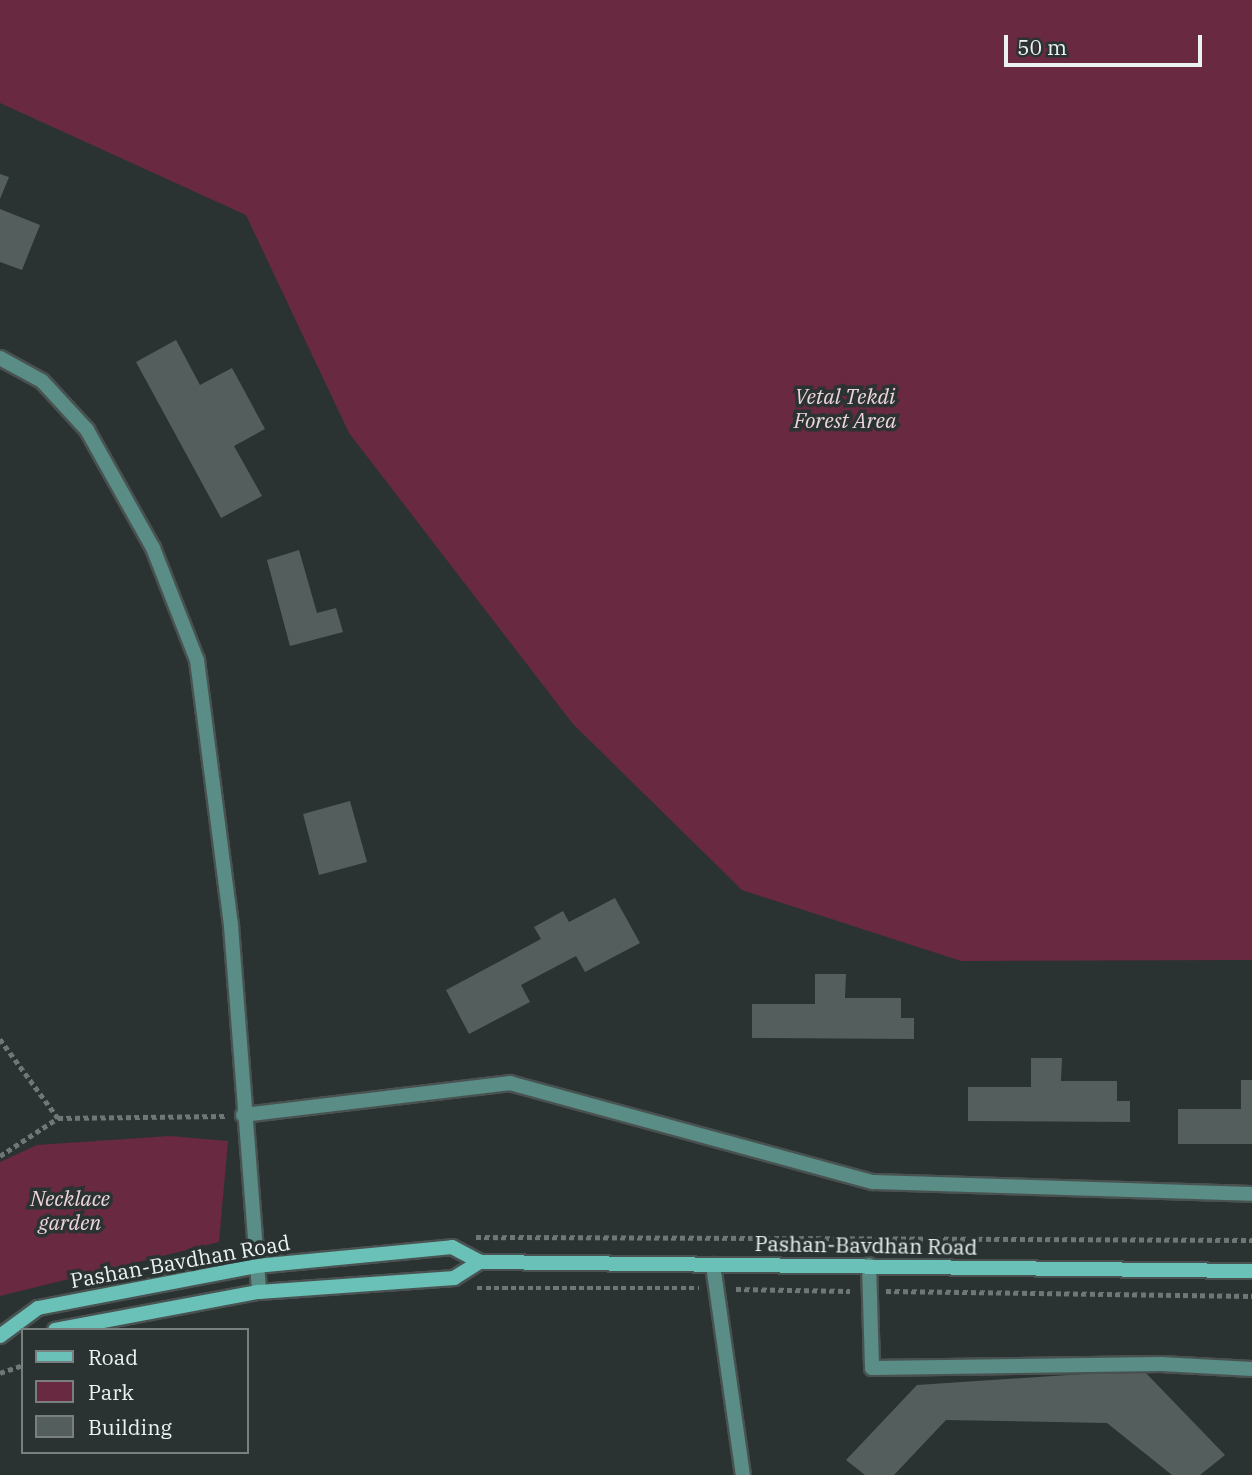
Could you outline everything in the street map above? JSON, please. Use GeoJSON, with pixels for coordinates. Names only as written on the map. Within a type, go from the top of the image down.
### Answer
{"type":"FeatureCollection","features":[{"type":"Feature","properties":{"kind":"main road","name":"Pashan-Bavdhan Road"},"geometry":{"type":"LineString","coordinates":[[25,1328],[38,1308],[256,1266],[452,1247],[480,1262],[1252,1271]]}},
{"type":"Feature","properties":{"kind":"main road","name":"Pashan-Bavdhan Road"},"geometry":{"type":"LineString","coordinates":[[66,1328],[259,1292],[454,1278],[480,1262]]}},
{"type":"Feature","properties":{"kind":"main road","name":"Pashan-Bavdhan Road"},"geometry":{"type":"LineString","coordinates":[[0,1335],[21,1330]]}},
{"type":"Feature","properties":{"kind":"lane"},"geometry":{"type":"LineString","coordinates":[[0,358],[42,381],[88,430],[153,548],[197,660],[231,926],[243,1115],[259,1292]]}},
{"type":"Feature","properties":{"kind":"lane"},"geometry":{"type":"LineString","coordinates":[[243,1115],[510,1083],[873,1182],[1252,1194]]}},
{"type":"Feature","properties":{"kind":"lane"},"geometry":{"type":"LineString","coordinates":[[713,1265],[743,1475]]}},
{"type":"Feature","properties":{"kind":"lane"},"geometry":{"type":"LineString","coordinates":[[869,1265],[872,1368],[1161,1363],[1252,1369]]}},
{"type":"Feature","properties":{"kind":"path"},"geometry":{"type":"LineString","coordinates":[[0,1039],[58,1118]]}},
{"type":"Feature","properties":{"kind":"path"},"geometry":{"type":"LineString","coordinates":[[0,1156],[58,1118],[243,1115]]}},
{"type":"Feature","properties":{"kind":"path"},"geometry":{"type":"LineString","coordinates":[[668,1288],[1252,1296]]}},
{"type":"Feature","properties":{"kind":"path"},"geometry":{"type":"LineString","coordinates":[[0,1373],[21,1366]]}},
{"type":"Feature","properties":{"kind":"green space","name":"Vetal Tekdi Forest Area"},"geometry":{"type":"Polygon","coordinates":[[[0,0],[1252,0],[1252,960],[961,961],[742,890],[573,724],[349,433],[246,215],[0,103],[0,0]]]}},
{"type":"Feature","properties":{"kind":"green space","name":"Necklace garden"},"geometry":{"type":"Polygon","coordinates":[[[170,1136],[228,1141],[219,1242],[0,1296],[0,1162],[37,1145],[170,1136]]]}},
{"type":"Feature","properties":{"kind":"building"},"geometry":{"type":"Polygon","coordinates":[[[0,174],[9,177],[0,199],[0,174]]]}},
{"type":"Feature","properties":{"kind":"building"},"geometry":{"type":"Polygon","coordinates":[[[0,209],[40,225],[22,270],[0,262],[0,209]]]}},
{"type":"Feature","properties":{"kind":"building"},"geometry":{"type":"Polygon","coordinates":[[[176,340],[200,385],[232,368],[265,429],[234,446],[262,496],[221,518],[136,362],[176,340]]]}},
{"type":"Feature","properties":{"kind":"building"},"geometry":{"type":"Polygon","coordinates":[[[299,550],[317,613],[336,608],[343,632],[290,646],[267,560],[299,550]]]}},
{"type":"Feature","properties":{"kind":"building"},"geometry":{"type":"Polygon","coordinates":[[[350,801],[367,862],[319,875],[303,814],[350,801]]]}},
{"type":"Feature","properties":{"kind":"building"},"geometry":{"type":"Polygon","coordinates":[[[615,898],[640,943],[585,972],[576,956],[521,985],[530,1002],[469,1034],[446,990],[541,939],[534,927],[563,911],[569,922],[615,898]]]}},
{"type":"Feature","properties":{"kind":"building"},"geometry":{"type":"Polygon","coordinates":[[[815,974],[846,974],[845,998],[901,998],[901,1018],[914,1018],[914,1039],[752,1038],[752,1004],[815,1004],[815,974]]]}},
{"type":"Feature","properties":{"kind":"building"},"geometry":{"type":"Polygon","coordinates":[[[1031,1058],[1062,1058],[1061,1081],[1117,1081],[1117,1101],[1130,1101],[1130,1122],[968,1121],[968,1087],[1031,1087],[1031,1058]]]}},
{"type":"Feature","properties":{"kind":"building"},"geometry":{"type":"Polygon","coordinates":[[[1241,1080],[1252,1080],[1252,1144],[1178,1144],[1178,1109],[1241,1109],[1241,1080]]]}},
{"type":"Feature","properties":{"kind":"building"},"geometry":{"type":"Polygon","coordinates":[[[1143,1370],[1225,1455],[1200,1475],[1172,1475],[1107,1423],[946,1420],[894,1475],[865,1475],[846,1460],[917,1385],[1143,1370]]]}}]}
